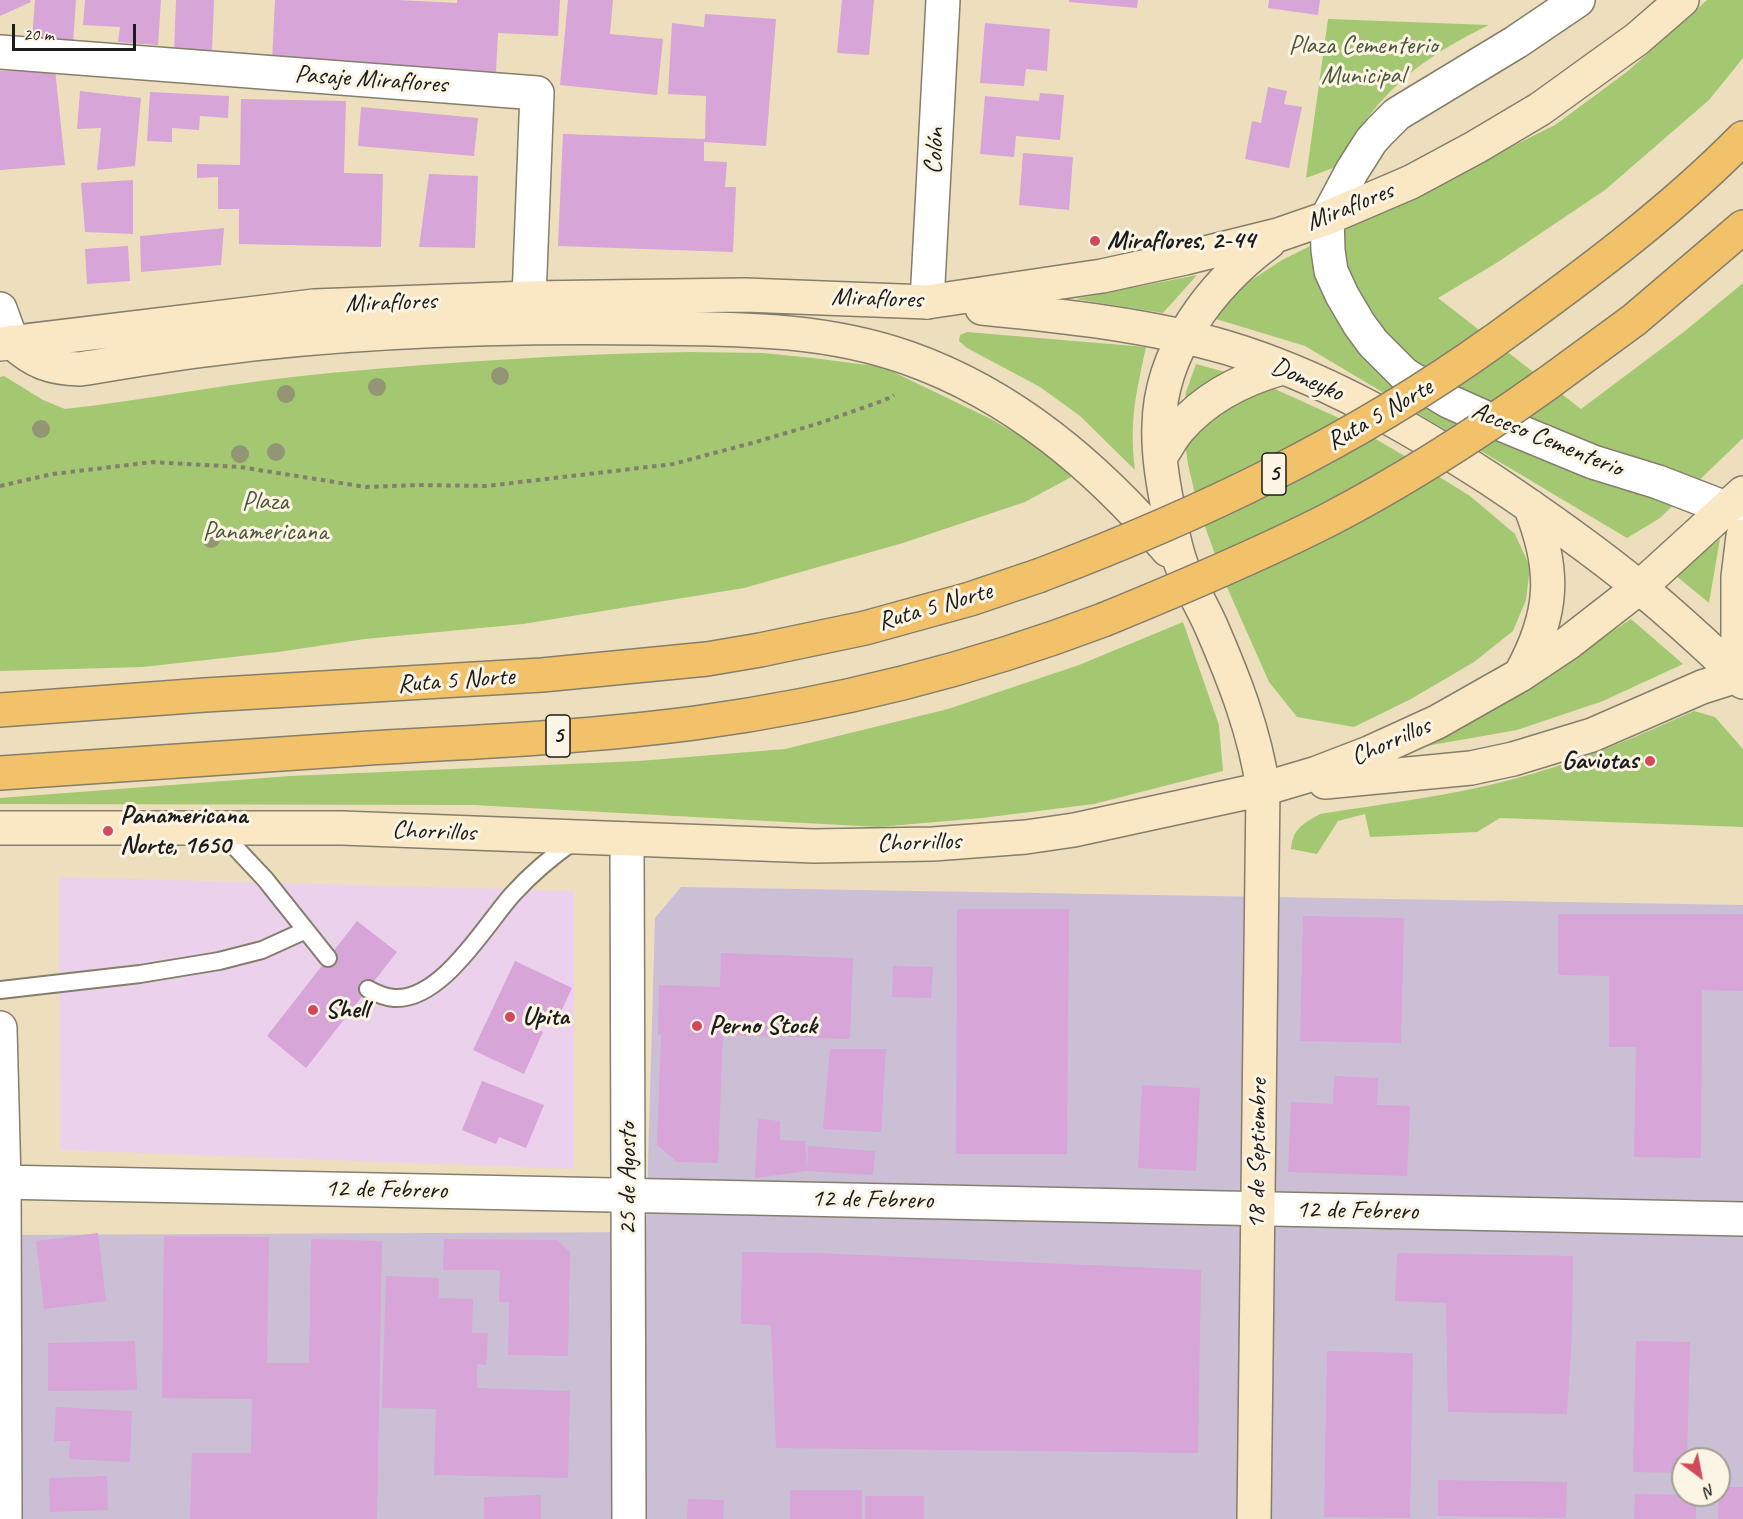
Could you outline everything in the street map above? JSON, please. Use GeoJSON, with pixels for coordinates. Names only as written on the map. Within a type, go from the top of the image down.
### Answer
{"type":"FeatureCollection","features":[{"type":"Feature","properties":{"kind":"highway","name":"Ruta 5 Norte"},"geometry":{"type":"LineString","coordinates":[[0,710],[542,675],[707,659],[866,628],[970,599],[1038,576],[1143,535],[1246,489],[1390,410],[1438,381],[1602,262],[1742,139]]}},
{"type":"Feature","properties":{"kind":"highway","name":"5"},"geometry":{"type":"LineString","coordinates":[[0,774],[516,740],[694,723],[803,705],[918,680],[1035,646],[1214,573],[1327,520],[1439,457],[1493,422],[1634,320],[1743,227]]}},
{"type":"Feature","properties":{"kind":"main road","name":"Miraflores"},"geometry":{"type":"LineString","coordinates":[[6,343],[314,306],[529,298],[745,295],[927,302],[1102,276],[1278,235],[1327,218],[1411,182],[1540,109],[1637,39],[1682,0]]}},
{"type":"Feature","properties":{"kind":"main road"},"geometry":{"type":"LineString","coordinates":[[1182,568],[1171,527],[1159,425],[1170,368],[1184,337],[1219,287],[1246,259],[1278,235]]}},
{"type":"Feature","properties":{"kind":"main road","name":"Domeyko"},"geometry":{"type":"LineString","coordinates":[[927,302],[1025,312],[1184,337],[1229,349],[1282,368],[1362,404],[1411,430],[1530,506],[1640,587],[1742,677]]}},
{"type":"Feature","properties":{"kind":"main road"},"geometry":{"type":"LineString","coordinates":[[6,343],[41,363],[60,368],[80,369],[213,348],[336,336],[442,330],[584,327],[744,329],[795,332],[849,340],[908,357],[939,370],[989,395],[1037,426],[1098,476],[1142,520],[1182,568]]}},
{"type":"Feature","properties":{"kind":"main road"},"geometry":{"type":"LineString","coordinates":[[1161,456],[1179,429],[1214,398],[1235,385],[1282,368]]}},
{"type":"Feature","properties":{"kind":"main road"},"geometry":{"type":"LineString","coordinates":[[1520,675],[1532,654],[1540,632],[1549,575],[1544,545],[1530,506]]}},
{"type":"Feature","properties":{"kind":"main road"},"geometry":{"type":"LineString","coordinates":[[1263,789],[1471,768],[1513,759],[1592,735],[1702,687],[1742,677],[1737,577],[1739,513]]}},
{"type":"Feature","properties":{"kind":"main road","name":"Chorrillos"},"geometry":{"type":"LineString","coordinates":[[0,828],[342,828],[814,846],[933,844],[1074,830],[1263,789],[1317,773],[1369,753],[1437,722],[1520,675],[1568,644],[1739,513]]}},
{"type":"Feature","properties":{"kind":"main road","name":"18 de Septiembre"},"geometry":{"type":"LineString","coordinates":[[1182,568],[1210,625],[1244,709],[1255,741],[1263,789],[1254,1519]]}},
{"type":"Feature","properties":{"kind":"street","name":"Colón"},"geometry":{"type":"LineString","coordinates":[[927,302],[943,0]]}},
{"type":"Feature","properties":{"kind":"street","name":"Acceso Cementerio"},"geometry":{"type":"LineString","coordinates":[[1578,0],[1516,42],[1397,114],[1371,141],[1327,218],[1331,271],[1341,295],[1373,343],[1404,375],[1448,401],[1593,462],[1658,482],[1739,513]]}},
{"type":"Feature","properties":{"kind":"street","name":"Pasaje Miraflores"},"geometry":{"type":"LineString","coordinates":[[0,52],[537,93],[529,298]]}},
{"type":"Feature","properties":{"kind":"street"},"geometry":{"type":"LineString","coordinates":[[0,309],[6,343]]}},
{"type":"Feature","properties":{"kind":"street","name":"25 de Agosto"},"geometry":{"type":"LineString","coordinates":[[627,839],[629,1519]]}},
{"type":"Feature","properties":{"kind":"street"},"geometry":{"type":"LineString","coordinates":[[0,1028],[5,1519]]}},
{"type":"Feature","properties":{"kind":"street","name":"12 de Febrero"},"geometry":{"type":"LineString","coordinates":[[2,1182],[1743,1219]]}},
{"type":"Feature","properties":{"kind":"lane"},"geometry":{"type":"LineString","coordinates":[[216,828],[265,879],[304,931],[328,958]]}},
{"type":"Feature","properties":{"kind":"lane"},"geometry":{"type":"LineString","coordinates":[[368,989],[381,996],[406,997],[442,978],[461,960],[495,915],[534,873],[580,837]]}},
{"type":"Feature","properties":{"kind":"lane"},"geometry":{"type":"LineString","coordinates":[[0,990],[140,975],[219,961],[262,950],[304,931]]}},
{"type":"Feature","properties":{"kind":"path"},"geometry":{"type":"LineString","coordinates":[[0,486],[53,474],[153,462],[240,467],[366,487],[487,486],[674,464],[817,424],[885,400],[895,394]]}},
{"type":"Feature","properties":{"kind":"shaded area"},"geometry":{"type":"Polygon","coordinates":[[[59,877],[574,891],[574,1169],[60,1150],[59,877]]]}},
{"type":"Feature","properties":{"kind":"shaded area"},"geometry":{"type":"Polygon","coordinates":[[[681,887],[1743,905],[1743,1519],[0,1519],[0,1235],[646,1232],[655,918],[681,887]]]}},
{"type":"Feature","properties":{"kind":"green space"},"geometry":{"type":"Polygon","coordinates":[[[1707,0],[1743,0],[1743,58],[1709,100],[1605,190],[1498,262],[1438,298],[1581,409],[1685,331],[1743,283],[1743,438],[1660,518],[1627,538],[1305,346],[1216,319],[1238,289],[1282,260],[1555,125],[1628,71],[1707,0]]]}},
{"type":"Feature","properties":{"kind":"green space","name":"Plaza Cementerio Municipal"},"geometry":{"type":"Polygon","coordinates":[[[1328,19],[1489,25],[1440,52],[1400,82],[1366,119],[1336,167],[1306,178],[1328,19]]]}},
{"type":"Feature","properties":{"kind":"green space"},"geometry":{"type":"Polygon","coordinates":[[[1197,275],[1163,313],[1075,299],[1197,275]]]}},
{"type":"Feature","properties":{"kind":"green space"},"geometry":{"type":"Polygon","coordinates":[[[967,332],[1146,347],[1133,422],[1135,470],[1080,416],[1040,387],[967,348],[959,341],[960,335],[967,332]]]}},
{"type":"Feature","properties":{"kind":"green space","name":"Plaza Panamericana"},"geometry":{"type":"Polygon","coordinates":[[[689,352],[763,353],[883,367],[991,419],[1032,443],[1073,476],[1025,502],[903,543],[744,588],[523,624],[365,639],[278,652],[143,667],[0,671],[0,377],[4,376],[43,400],[65,409],[330,373],[510,359],[689,352]]]}},
{"type":"Feature","properties":{"kind":"green space"},"geometry":{"type":"Polygon","coordinates":[[[1196,364],[1255,380],[1339,418],[1470,496],[1515,534],[1530,567],[1526,600],[1513,631],[1474,662],[1411,699],[1354,727],[1297,717],[1269,682],[1226,585],[1198,507],[1182,423],[1186,392],[1196,364]]]}},
{"type":"Feature","properties":{"kind":"green space"},"geometry":{"type":"Polygon","coordinates":[[[1720,539],[1709,603],[1675,575],[1720,539]]]}},
{"type":"Feature","properties":{"kind":"green space"},"geometry":{"type":"Polygon","coordinates":[[[1631,619],[1683,664],[1603,701],[1517,730],[1426,746],[1510,699],[1631,619]]]}},
{"type":"Feature","properties":{"kind":"green space"},"geometry":{"type":"Polygon","coordinates":[[[1183,622],[1219,725],[1223,771],[1094,804],[982,818],[878,827],[473,805],[0,804],[0,798],[290,776],[639,761],[785,749],[948,709],[1079,665],[1183,622]]]}},
{"type":"Feature","properties":{"kind":"green space"},"geometry":{"type":"Polygon","coordinates":[[[1694,711],[1715,717],[1743,749],[1743,827],[1500,818],[1477,832],[1370,837],[1365,814],[1338,821],[1317,854],[1291,849],[1297,831],[1320,814],[1463,791],[1534,774],[1603,750],[1694,711]]]}},
{"type":"Feature","properties":{"kind":"building"},"geometry":{"type":"Polygon","coordinates":[[[0,0],[30,0],[31,2],[0,16],[0,0]]]}},
{"type":"Feature","properties":{"kind":"building"},"geometry":{"type":"Polygon","coordinates":[[[35,0],[76,0],[73,43],[32,40],[35,0]]]}},
{"type":"Feature","properties":{"kind":"building"},"geometry":{"type":"Polygon","coordinates":[[[85,0],[161,0],[158,45],[118,42],[120,27],[83,25],[85,0]]]}},
{"type":"Feature","properties":{"kind":"building"},"geometry":{"type":"Polygon","coordinates":[[[176,0],[214,0],[212,53],[174,52],[176,0]]]}},
{"type":"Feature","properties":{"kind":"building"},"geometry":{"type":"Polygon","coordinates":[[[275,0],[398,0],[457,3],[457,0],[560,0],[558,36],[498,33],[496,72],[272,60],[275,0]]]}},
{"type":"Feature","properties":{"kind":"building"},"geometry":{"type":"Polygon","coordinates":[[[568,0],[613,0],[610,34],[663,39],[657,95],[560,85],[568,0]]]}},
{"type":"Feature","properties":{"kind":"building"},"geometry":{"type":"Polygon","coordinates":[[[842,0],[874,0],[869,55],[837,53],[842,0]]]}},
{"type":"Feature","properties":{"kind":"building"},"geometry":{"type":"Polygon","coordinates":[[[1069,0],[1138,0],[1137,8],[1069,2],[1069,0]]]}},
{"type":"Feature","properties":{"kind":"building"},"geometry":{"type":"Polygon","coordinates":[[[1269,0],[1320,0],[1318,15],[1268,8],[1269,0]]]}},
{"type":"Feature","properties":{"kind":"building"},"geometry":{"type":"Polygon","coordinates":[[[705,14],[776,19],[766,146],[704,142],[704,161],[727,162],[725,187],[736,187],[733,252],[558,246],[563,134],[705,139],[706,96],[668,94],[672,23],[704,27],[705,14]]]}},
{"type":"Feature","properties":{"kind":"building"},"geometry":{"type":"Polygon","coordinates":[[[985,23],[1050,29],[1047,71],[1026,69],[1024,86],[980,83],[985,23]]]}},
{"type":"Feature","properties":{"kind":"building"},"geometry":{"type":"Polygon","coordinates":[[[55,69],[65,165],[0,170],[0,71],[55,69]]]}},
{"type":"Feature","properties":{"kind":"building"},"geometry":{"type":"Polygon","coordinates":[[[1268,87],[1287,91],[1284,104],[1302,107],[1289,168],[1245,159],[1252,121],[1261,123],[1268,87]]]}},
{"type":"Feature","properties":{"kind":"building"},"geometry":{"type":"Polygon","coordinates":[[[80,91],[141,98],[135,166],[97,170],[101,128],[77,129],[80,91]]]}},
{"type":"Feature","properties":{"kind":"building"},"geometry":{"type":"Polygon","coordinates":[[[150,92],[229,96],[228,118],[200,116],[199,130],[172,128],[172,142],[147,141],[150,92]]]}},
{"type":"Feature","properties":{"kind":"building"},"geometry":{"type":"Polygon","coordinates":[[[1040,93],[1064,95],[1060,140],[1016,136],[1014,157],[980,154],[985,96],[1039,101],[1040,93]]]}},
{"type":"Feature","properties":{"kind":"building"},"geometry":{"type":"Polygon","coordinates":[[[241,99],[346,101],[344,173],[383,174],[381,247],[239,244],[239,209],[218,209],[218,177],[197,178],[197,164],[240,165],[241,99]]]}},
{"type":"Feature","properties":{"kind":"building"},"geometry":{"type":"Polygon","coordinates":[[[361,107],[478,118],[474,156],[358,146],[361,107]]]}},
{"type":"Feature","properties":{"kind":"building"},"geometry":{"type":"Polygon","coordinates":[[[1023,153],[1073,157],[1069,210],[1019,205],[1023,153]]]}},
{"type":"Feature","properties":{"kind":"building"},"geometry":{"type":"Polygon","coordinates":[[[429,174],[478,176],[475,248],[419,247],[429,174]]]}},
{"type":"Feature","properties":{"kind":"building"},"geometry":{"type":"Polygon","coordinates":[[[133,180],[133,234],[85,232],[81,183],[133,180]]]}},
{"type":"Feature","properties":{"kind":"building"},"geometry":{"type":"Polygon","coordinates":[[[224,228],[221,265],[141,272],[140,236],[224,228]]]}},
{"type":"Feature","properties":{"kind":"building"},"geometry":{"type":"Polygon","coordinates":[[[128,246],[130,281],[87,284],[85,249],[128,246]]]}},
{"type":"Feature","properties":{"kind":"building"},"geometry":{"type":"Polygon","coordinates":[[[957,909],[1069,909],[1067,1154],[956,1154],[957,909]]]}},
{"type":"Feature","properties":{"kind":"building"},"geometry":{"type":"Polygon","coordinates":[[[1558,914],[1743,914],[1743,991],[1702,990],[1701,1158],[1634,1157],[1636,1047],[1609,1047],[1609,976],[1558,975],[1558,914]]]}},
{"type":"Feature","properties":{"kind":"building"},"geometry":{"type":"Polygon","coordinates":[[[1303,916],[1404,918],[1401,1043],[1300,1041],[1303,916]]]}},
{"type":"Feature","properties":{"kind":"building"},"geometry":{"type":"Polygon","coordinates":[[[357,921],[397,952],[306,1068],[267,1036],[357,921]]]}},
{"type":"Feature","properties":{"kind":"building"},"geometry":{"type":"Polygon","coordinates":[[[721,953],[853,958],[850,1039],[723,1035],[718,1163],[677,1162],[657,1145],[661,1035],[658,1034],[659,985],[720,987],[721,953]]]}},
{"type":"Feature","properties":{"kind":"building","name":"Upita"},"geometry":{"type":"Polygon","coordinates":[[[515,961],[572,988],[556,1022],[534,1012],[528,1025],[543,1032],[524,1074],[473,1050],[515,961]]]}},
{"type":"Feature","properties":{"kind":"building"},"geometry":{"type":"Polygon","coordinates":[[[893,966],[933,967],[931,998],[892,997],[893,966]]]}},
{"type":"Feature","properties":{"kind":"building"},"geometry":{"type":"Polygon","coordinates":[[[830,1049],[886,1049],[881,1132],[823,1129],[830,1049]]]}},
{"type":"Feature","properties":{"kind":"building"},"geometry":{"type":"Polygon","coordinates":[[[1334,1076],[1378,1078],[1377,1105],[1410,1106],[1407,1176],[1288,1172],[1291,1102],[1333,1104],[1334,1076]]]}},
{"type":"Feature","properties":{"kind":"building"},"geometry":{"type":"Polygon","coordinates":[[[482,1081],[544,1105],[526,1148],[499,1137],[496,1144],[462,1130],[482,1081]]]}},
{"type":"Feature","properties":{"kind":"building"},"geometry":{"type":"Polygon","coordinates":[[[1142,1085],[1200,1088],[1196,1171],[1138,1168],[1142,1085]]]}},
{"type":"Feature","properties":{"kind":"building"},"geometry":{"type":"Polygon","coordinates":[[[758,1119],[780,1121],[780,1140],[805,1141],[807,1171],[755,1178],[758,1119]]]}},
{"type":"Feature","properties":{"kind":"building"},"geometry":{"type":"Polygon","coordinates":[[[808,1146],[875,1151],[873,1175],[807,1171],[808,1146]]]}},
{"type":"Feature","properties":{"kind":"building"},"geometry":{"type":"Polygon","coordinates":[[[98,1233],[106,1301],[44,1309],[36,1241],[98,1233]]]}},
{"type":"Feature","properties":{"kind":"building"},"geometry":{"type":"Polygon","coordinates":[[[164,1236],[269,1237],[267,1363],[309,1363],[311,1239],[382,1241],[377,1519],[190,1519],[192,1453],[251,1453],[252,1399],[162,1398],[164,1236]]]}},
{"type":"Feature","properties":{"kind":"building"},"geometry":{"type":"Polygon","coordinates":[[[444,1239],[557,1240],[570,1252],[568,1356],[508,1355],[509,1302],[499,1302],[500,1270],[443,1270],[444,1239]]]}},
{"type":"Feature","properties":{"kind":"building"},"geometry":{"type":"Polygon","coordinates":[[[742,1252],[816,1253],[1201,1270],[1198,1453],[776,1448],[771,1325],[741,1324],[742,1252]]]}},
{"type":"Feature","properties":{"kind":"building"},"geometry":{"type":"Polygon","coordinates":[[[1397,1253],[1573,1256],[1572,1332],[1567,1414],[1448,1412],[1446,1303],[1395,1301],[1397,1253]]]}},
{"type":"Feature","properties":{"kind":"building"},"geometry":{"type":"Polygon","coordinates":[[[386,1276],[439,1278],[439,1298],[473,1299],[472,1333],[488,1333],[486,1365],[477,1364],[477,1388],[570,1391],[568,1478],[434,1475],[436,1409],[382,1408],[386,1276]]]}},
{"type":"Feature","properties":{"kind":"building"},"geometry":{"type":"Polygon","coordinates":[[[135,1341],[137,1390],[48,1391],[48,1343],[135,1341]]]}},
{"type":"Feature","properties":{"kind":"building"},"geometry":{"type":"Polygon","coordinates":[[[1636,1341],[1690,1342],[1687,1447],[1671,1447],[1671,1473],[1633,1472],[1636,1341]]]}},
{"type":"Feature","properties":{"kind":"building"},"geometry":{"type":"Polygon","coordinates":[[[1327,1351],[1413,1353],[1410,1518],[1324,1517],[1327,1351]]]}},
{"type":"Feature","properties":{"kind":"building"},"geometry":{"type":"Polygon","coordinates":[[[56,1407],[132,1411],[130,1462],[69,1459],[70,1441],[54,1441],[56,1407]]]}},
{"type":"Feature","properties":{"kind":"building"},"geometry":{"type":"Polygon","coordinates":[[[107,1476],[108,1510],[50,1512],[49,1478],[107,1476]]]}},
{"type":"Feature","properties":{"kind":"building"},"geometry":{"type":"Polygon","coordinates":[[[1438,1480],[1567,1482],[1566,1518],[1438,1516],[1438,1480]]]}},
{"type":"Feature","properties":{"kind":"building"},"geometry":{"type":"Polygon","coordinates":[[[1731,1487],[1743,1487],[1743,1519],[1718,1519],[1718,1507],[1731,1507],[1731,1487]]]}},
{"type":"Feature","properties":{"kind":"building"},"geometry":{"type":"Polygon","coordinates":[[[790,1490],[862,1490],[862,1519],[790,1519],[790,1490]]]}},
{"type":"Feature","properties":{"kind":"building"},"geometry":{"type":"Polygon","coordinates":[[[1635,1494],[1671,1495],[1671,1507],[1696,1507],[1696,1519],[1634,1519],[1635,1494]]]}},
{"type":"Feature","properties":{"kind":"building"},"geometry":{"type":"Polygon","coordinates":[[[541,1495],[541,1519],[484,1519],[484,1497],[541,1495]]]}},
{"type":"Feature","properties":{"kind":"building"},"geometry":{"type":"Polygon","coordinates":[[[865,1496],[924,1496],[924,1519],[865,1519],[865,1496]]]}},
{"type":"Feature","properties":{"kind":"building"},"geometry":{"type":"Polygon","coordinates":[[[688,1499],[724,1500],[723,1519],[687,1519],[688,1499]]]}},
{"type":"Feature","properties":{"kind":"place","name":"Miraflores, 2-44"},"geometry":{"type":"Point","coordinates":[1095,241]}},
{"type":"Feature","properties":{"kind":"place","name":"Gaviotas"},"geometry":{"type":"Point","coordinates":[1650,761]}},
{"type":"Feature","properties":{"kind":"place","name":"Panamericana Norte, 1650"},"geometry":{"type":"Point","coordinates":[108,831]}},
{"type":"Feature","properties":{"kind":"place","name":"Shell"},"geometry":{"type":"Point","coordinates":[313,1010]}},
{"type":"Feature","properties":{"kind":"place","name":"Upita"},"geometry":{"type":"Point","coordinates":[510,1017]}},
{"type":"Feature","properties":{"kind":"place","name":"Perno Stock"},"geometry":{"type":"Point","coordinates":[697,1026]}}]}
